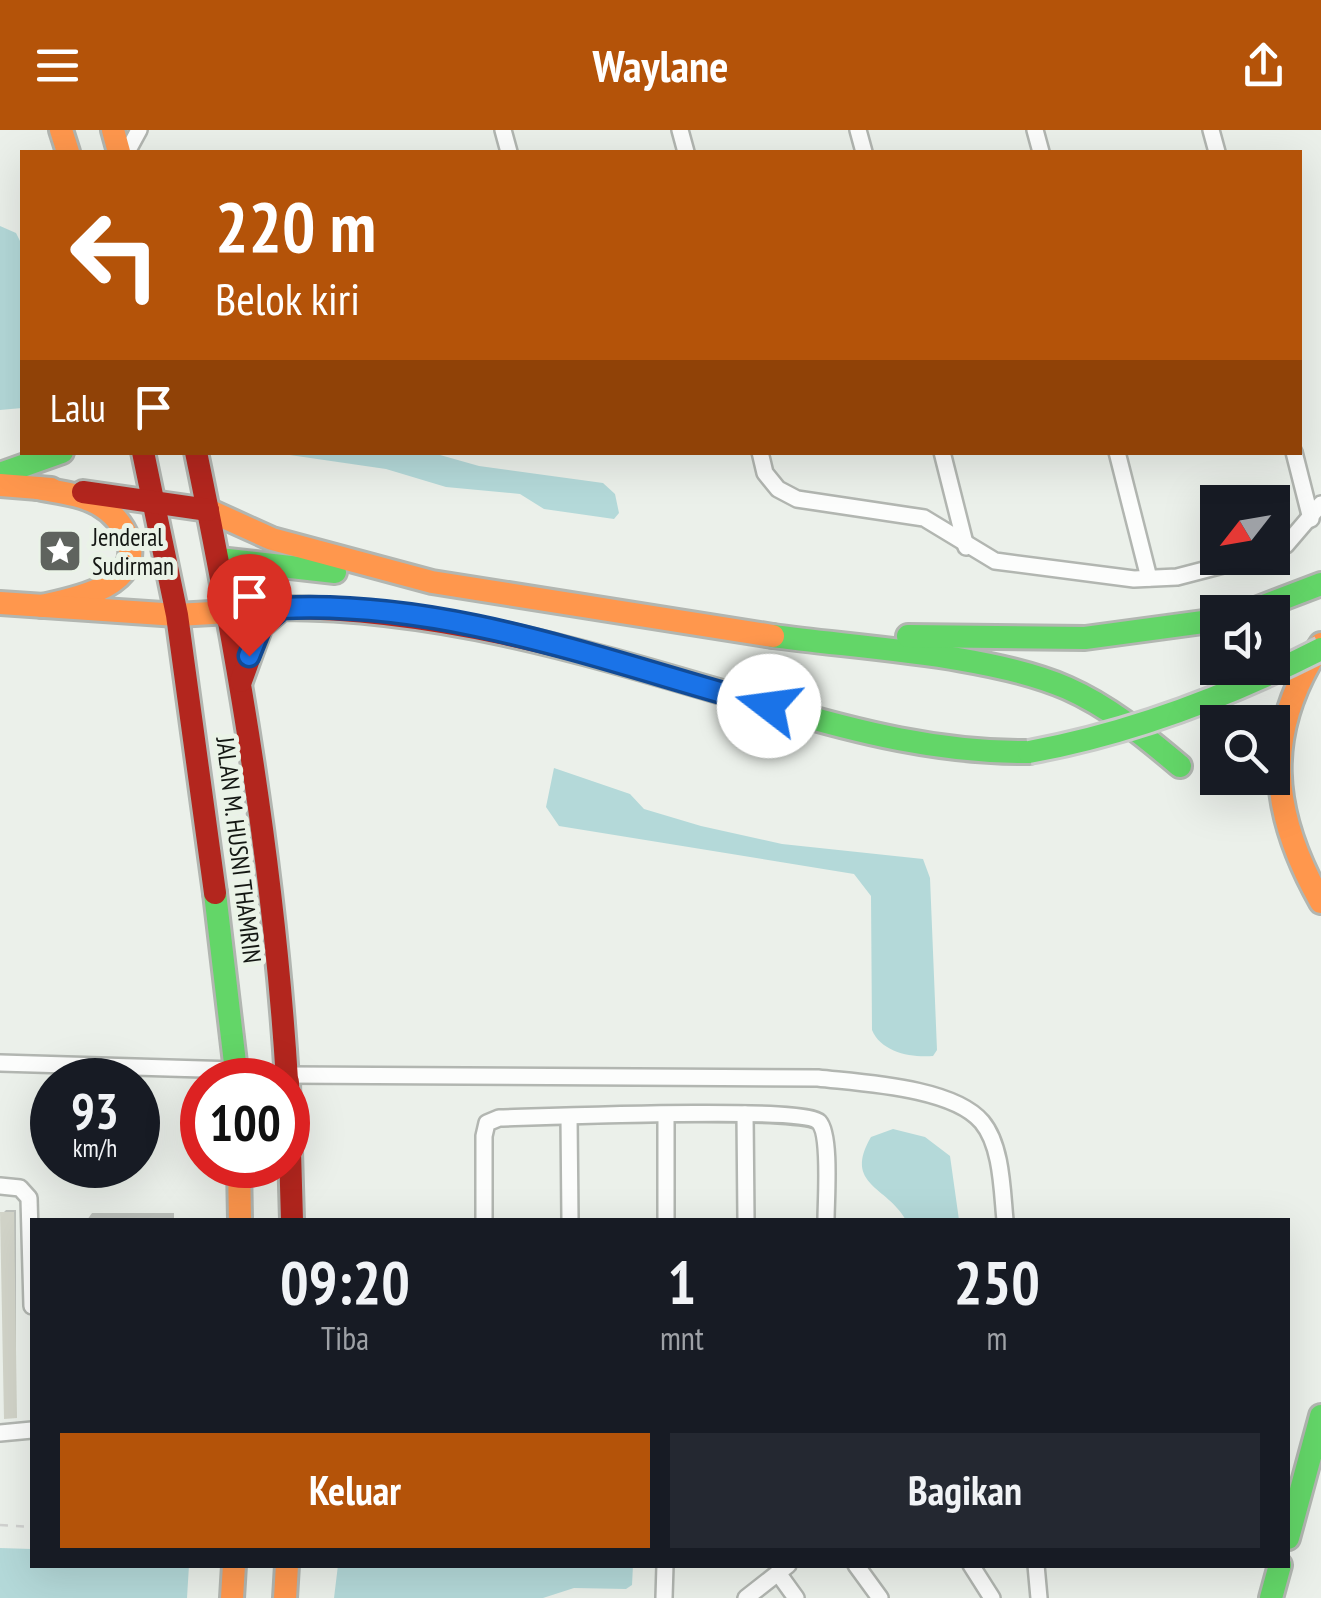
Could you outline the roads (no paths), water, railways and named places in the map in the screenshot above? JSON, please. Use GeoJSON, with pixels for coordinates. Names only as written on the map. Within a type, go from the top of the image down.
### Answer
{"type":"FeatureCollection","features":[{"type":"Feature","properties":{"kind":"main road"},"geometry":{"type":"LineString","coordinates":[[0,474],[54,455]]}},
{"type":"Feature","properties":{"kind":"main road","name":"JALAN M. HUSNI THAMRIN"},"geometry":{"type":"LineString","coordinates":[[144,455],[177,615],[216,874],[234,1058]]}},
{"type":"Feature","properties":{"kind":"main road","name":"JALAN M. HUSNI THAMRIN"},"geometry":{"type":"LineString","coordinates":[[197,455],[240,682],[274,920],[285,1058]]}},
{"type":"Feature","properties":{"kind":"main road"},"geometry":{"type":"LineString","coordinates":[[0,484],[154,500],[208,510],[272,539],[432,582]]}},
{"type":"Feature","properties":{"kind":"main road"},"geometry":{"type":"LineString","coordinates":[[38,488],[103,508],[126,534],[131,550],[125,570],[108,586],[42,606]]}},
{"type":"Feature","properties":{"kind":"main road"},"geometry":{"type":"LineString","coordinates":[[218,558],[521,593],[680,624],[967,662],[1064,687],[1121,717],[1180,766]]}},
{"type":"Feature","properties":{"kind":"main road"},"geometry":{"type":"LineString","coordinates":[[1290,596],[1321,584]]}},
{"type":"Feature","properties":{"kind":"main road"},"geometry":{"type":"LineString","coordinates":[[0,603],[177,615],[229,612]]}},
{"type":"Feature","properties":{"kind":"main road"},"geometry":{"type":"LineString","coordinates":[[240,682],[267,618],[282,608],[381,609],[487,627],[883,738],[985,754],[1029,752],[1110,735],[1229,692],[1318,649]]}},
{"type":"Feature","properties":{"kind":"main road"},"geometry":{"type":"LineString","coordinates":[[680,624],[1044,639],[1128,635],[1200,623]]}},
{"type":"Feature","properties":{"kind":"main road"},"geometry":{"type":"LineString","coordinates":[[1318,649],[1283,719],[1278,768],[1284,823],[1294,854],[1321,902]]}},
{"type":"Feature","properties":{"kind":"main road"},"geometry":{"type":"LineString","coordinates":[[239,1188],[240,1218]]}},
{"type":"Feature","properties":{"kind":"main road","name":"JALAN M. HUSNI THAMRIN"},"geometry":{"type":"LineString","coordinates":[[291,1188],[292,1218]]}},
{"type":"Feature","properties":{"kind":"main road"},"geometry":{"type":"LineString","coordinates":[[1290,1531],[1321,1416]]}},
{"type":"Feature","properties":{"kind":"main road"},"geometry":{"type":"LineString","coordinates":[[232,1598],[234,1568]]}},
{"type":"Feature","properties":{"kind":"main road"},"geometry":{"type":"LineString","coordinates":[[286,1598],[287,1568]]}},
{"type":"Feature","properties":{"kind":"main road"},"geometry":{"type":"LineString","coordinates":[[1271,1598],[1279,1568]]}},
{"type":"Feature","properties":{"kind":"street"},"geometry":{"type":"LineString","coordinates":[[761,455],[765,473],[778,488],[797,499],[924,518],[994,561],[1149,578],[1200,571]]}},
{"type":"Feature","properties":{"kind":"street"},"geometry":{"type":"LineString","coordinates":[[943,455],[966,547]]}},
{"type":"Feature","properties":{"kind":"street"},"geometry":{"type":"LineString","coordinates":[[1118,455],[1149,578]]}},
{"type":"Feature","properties":{"kind":"street"},"geometry":{"type":"LineString","coordinates":[[1295,455],[1312,519]]}},
{"type":"Feature","properties":{"kind":"street"},"geometry":{"type":"LineString","coordinates":[[1290,541],[1321,504]]}},
{"type":"Feature","properties":{"kind":"street"},"geometry":{"type":"LineString","coordinates":[[0,1063],[180,1072]]}},
{"type":"Feature","properties":{"kind":"street"},"geometry":{"type":"LineString","coordinates":[[310,1079],[818,1078],[889,1086],[948,1101],[982,1122],[1000,1171],[1005,1218]]}},
{"type":"Feature","properties":{"kind":"street"},"geometry":{"type":"LineString","coordinates":[[745,1114],[746,1218]]}},
{"type":"Feature","properties":{"kind":"street"},"geometry":{"type":"LineString","coordinates":[[484,1218],[484,1136],[487,1123],[499,1118],[745,1114],[806,1115],[819,1122],[825,1136],[826,1218]]}},
{"type":"Feature","properties":{"kind":"street"},"geometry":{"type":"LineString","coordinates":[[666,1116],[666,1218]]}},
{"type":"Feature","properties":{"kind":"street"},"geometry":{"type":"LineString","coordinates":[[570,1117],[570,1218]]}},
{"type":"Feature","properties":{"kind":"street"},"geometry":{"type":"LineString","coordinates":[[0,1186],[20,1188],[29,1198],[30,1234]]}},
{"type":"Feature","properties":{"kind":"street"},"geometry":{"type":"LineString","coordinates":[[0,1432],[30,1430]]}},
{"type":"Feature","properties":{"kind":"street"},"geometry":{"type":"LineString","coordinates":[[664,1598],[665,1568]]}},
{"type":"Feature","properties":{"kind":"street"},"geometry":{"type":"LineString","coordinates":[[858,1568],[880,1598]]}},
{"type":"Feature","properties":{"kind":"street"},"geometry":{"type":"LineString","coordinates":[[973,1568],[992,1598]]}},
{"type":"Feature","properties":{"kind":"street"},"geometry":{"type":"LineString","coordinates":[[1036,1568],[1038,1598]]}},
{"type":"Feature","properties":{"kind":"street"},"geometry":{"type":"LineString","coordinates":[[746,1598],[783,1569],[796,1598]]}},
{"type":"Feature","properties":{"kind":"water"},"geometry":{"type":"Polygon","coordinates":[[[0,226],[16,233],[20,241],[20,408],[0,410],[0,226]]]}},
{"type":"Feature","properties":{"kind":"water"},"geometry":{"type":"Polygon","coordinates":[[[290,455],[440,455],[479,466],[603,483],[615,494],[619,513],[614,519],[544,509],[520,494],[446,487],[386,469],[290,455]]]}},
{"type":"Feature","properties":{"kind":"water"},"geometry":{"type":"Polygon","coordinates":[[[554,768],[630,794],[644,809],[701,826],[782,844],[923,859],[930,878],[937,1050],[933,1056],[898,1052],[882,1044],[872,1030],[871,896],[854,874],[559,826],[546,807],[554,768]]]}},
{"type":"Feature","properties":{"kind":"water"},"geometry":{"type":"Polygon","coordinates":[[[893,1129],[925,1137],[950,1156],[959,1218],[905,1218],[865,1175],[862,1165],[871,1137],[893,1129]]]}},
{"type":"Feature","properties":{"kind":"water"},"geometry":{"type":"Polygon","coordinates":[[[0,1548],[30,1549],[30,1568],[189,1568],[187,1598],[0,1598],[0,1548]]]}},
{"type":"Feature","properties":{"kind":"water"},"geometry":{"type":"Polygon","coordinates":[[[338,1568],[633,1568],[632,1585],[626,1589],[574,1588],[543,1598],[334,1598],[338,1568]]]}},
{"type":"Feature","properties":{"kind":"place","name":"Jenderal Sudirman"},"geometry":{"type":"Point","coordinates":[60,551]}}]}
